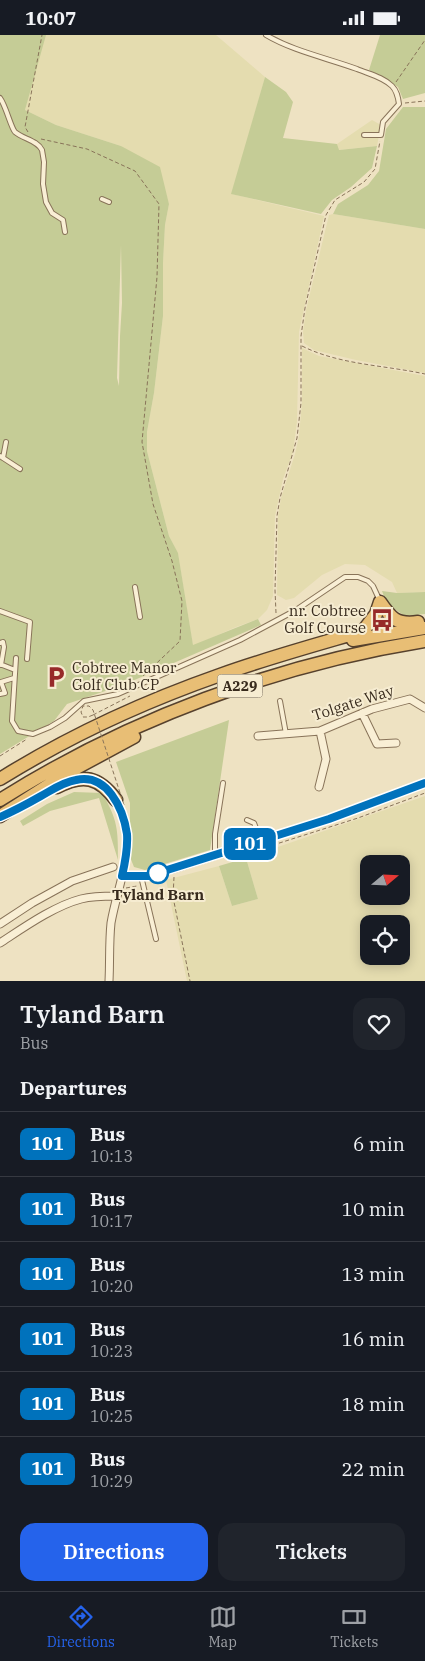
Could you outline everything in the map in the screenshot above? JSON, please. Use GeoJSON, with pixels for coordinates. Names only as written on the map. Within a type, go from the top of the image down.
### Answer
{"type":"FeatureCollection","features":[{"type":"Feature","properties":{"kind":"highway"},"geometry":{"type":"LineString","coordinates":[[380,602],[392,619],[405,623],[425,621]]}},
{"type":"Feature","properties":{"kind":"highway"},"geometry":{"type":"LineString","coordinates":[[299,651],[363,631],[376,614],[380,602]]}},
{"type":"Feature","properties":{"kind":"highway","name":"A229"},"geometry":{"type":"LineString","coordinates":[[0,777],[64,741],[134,709],[220,675],[332,643],[425,628]]}},
{"type":"Feature","properties":{"kind":"highway","name":"A229"},"geometry":{"type":"LineString","coordinates":[[0,800],[49,770],[100,744],[133,728],[200,701],[261,679],[322,662],[425,641]]}},
{"type":"Feature","properties":{"kind":"highway"},"geometry":{"type":"LineString","coordinates":[[0,817],[69,772],[200,701]]}},
{"type":"Feature","properties":{"kind":"highway"},"geometry":{"type":"LineString","coordinates":[[0,817],[64,783],[76,779],[95,780],[107,788],[120,802]]}},
{"type":"Feature","properties":{"kind":"street","name":"Tolgate Way"},"geometry":{"type":"LineString","coordinates":[[258,736],[320,731],[372,709],[410,699],[425,707]]}},
{"type":"Feature","properties":{"kind":"street"},"geometry":{"type":"LineString","coordinates":[[362,713],[378,744],[396,743]]}},
{"type":"Feature","properties":{"kind":"street"},"geometry":{"type":"LineString","coordinates":[[318,787],[326,759],[320,731]]}},
{"type":"Feature","properties":{"kind":"street"},"geometry":{"type":"LineString","coordinates":[[122,876],[141,876],[173,869],[329,819],[425,783]]}},
{"type":"Feature","properties":{"kind":"street"},"geometry":{"type":"LineString","coordinates":[[109,981],[111,925],[125,861],[127,835],[120,802]]}},
{"type":"Feature","properties":{"kind":"street"},"geometry":{"type":"LineString","coordinates":[[0,925],[32,903],[72,881],[114,867]]}},
{"type":"Feature","properties":{"kind":"street"},"geometry":{"type":"LineString","coordinates":[[0,943],[30,923],[68,904],[92,897],[116,896]]}},
{"type":"Feature","properties":{"kind":"lane"},"geometry":{"type":"LineString","coordinates":[[266,35],[283,45],[379,77],[393,86],[398,94],[399,103],[383,122],[381,135],[364,135]]}},
{"type":"Feature","properties":{"kind":"lane"},"geometry":{"type":"LineString","coordinates":[[0,98],[6,106],[15,131],[40,146],[42,150],[44,162],[42,184],[46,202],[52,213],[64,220],[65,232]]}},
{"type":"Feature","properties":{"kind":"lane"},"geometry":{"type":"LineString","coordinates":[[102,199],[109,202]]}},
{"type":"Feature","properties":{"kind":"lane"},"geometry":{"type":"LineString","coordinates":[[6,442],[1,457],[20,469]]}},
{"type":"Feature","properties":{"kind":"lane"},"geometry":{"type":"LineString","coordinates":[[16,658],[12,721],[18,731],[33,735],[65,718],[84,701],[109,697],[240,640],[296,610],[338,581],[351,576],[368,581],[373,586],[380,602]]}},
{"type":"Feature","properties":{"kind":"lane"},"geometry":{"type":"LineString","coordinates":[[135,587],[140,617]]}},
{"type":"Feature","properties":{"kind":"lane"},"geometry":{"type":"LineString","coordinates":[[0,611],[30,622],[27,659]]}},
{"type":"Feature","properties":{"kind":"lane"},"geometry":{"type":"LineString","coordinates":[[2,641],[4,647],[0,664],[15,670]]}},
{"type":"Feature","properties":{"kind":"lane"},"geometry":{"type":"LineString","coordinates":[[0,694],[5,693],[1,682],[14,678]]}},
{"type":"Feature","properties":{"kind":"lane"},"geometry":{"type":"LineString","coordinates":[[280,701],[286,734]]}},
{"type":"Feature","properties":{"kind":"lane"},"geometry":{"type":"LineString","coordinates":[[216,855],[215,834],[223,783]]}},
{"type":"Feature","properties":{"kind":"lane"},"geometry":{"type":"LineString","coordinates":[[247,821],[254,823],[262,841]]}},
{"type":"Feature","properties":{"kind":"lane"},"geometry":{"type":"LineString","coordinates":[[141,876],[156,939]]}},
{"type":"Feature","properties":{"kind":"path"},"geometry":{"type":"LineString","coordinates":[[31,137],[24,127],[42,35]]}},
{"type":"Feature","properties":{"kind":"path"},"geometry":{"type":"LineString","coordinates":[[393,86],[425,40]]}},
{"type":"Feature","properties":{"kind":"path"},"geometry":{"type":"LineString","coordinates":[[399,103],[425,101]]}},
{"type":"Feature","properties":{"kind":"path"},"geometry":{"type":"LineString","coordinates":[[277,620],[275,590],[277,516],[280,498],[297,438],[301,403],[301,345],[305,308],[326,215],[335,200],[364,182],[375,169],[381,135]]}},
{"type":"Feature","properties":{"kind":"path"},"geometry":{"type":"LineString","coordinates":[[41,139],[87,149],[135,171],[159,204],[157,277],[142,442],[154,504],[182,601],[180,641],[142,677]]}},
{"type":"Feature","properties":{"kind":"path"},"geometry":{"type":"LineString","coordinates":[[301,345],[314,352],[352,362],[425,374]]}},
{"type":"Feature","properties":{"kind":"path"},"geometry":{"type":"LineString","coordinates":[[120,802],[93,710],[89,706],[83,706],[81,712],[83,717],[93,715],[130,696],[130,688]]}},
{"type":"Feature","properties":{"kind":"path"},"geometry":{"type":"LineString","coordinates":[[0,756],[33,735]]}},
{"type":"Feature","properties":{"kind":"path"},"geometry":{"type":"LineString","coordinates":[[275,845],[358,818],[425,793]]}},
{"type":"Feature","properties":{"kind":"path"},"geometry":{"type":"LineString","coordinates":[[173,869],[175,882],[173,897],[190,981]]}},
{"type":"Feature","properties":{"kind":"path"},"geometry":{"type":"LineString","coordinates":[[125,888],[143,885]]}},
{"type":"Feature","properties":{"kind":"shaded area"},"geometry":{"type":"Polygon","coordinates":[[[44,35],[216,35],[265,77],[232,194],[324,216],[299,332],[297,421],[293,452],[283,479],[275,516],[273,596],[267,610],[258,619],[193,646],[178,554],[169,536],[147,451],[147,432],[154,393],[163,316],[165,225],[169,204],[164,186],[121,146],[56,125],[25,110],[44,35]]]}},
{"type":"Feature","properties":{"kind":"shaded area"},"geometry":{"type":"Polygon","coordinates":[[[372,120],[381,125],[377,146],[338,150],[337,144],[372,120]]]}},
{"type":"Feature","properties":{"kind":"shaded area"},"geometry":{"type":"Polygon","coordinates":[[[333,214],[425,229],[425,373],[314,350],[304,343],[303,332],[306,310],[329,215],[333,214]]]}},
{"type":"Feature","properties":{"kind":"shaded area"},"geometry":{"type":"Polygon","coordinates":[[[302,348],[319,356],[425,376],[425,592],[397,593],[392,582],[365,565],[345,564],[322,575],[294,598],[286,600],[277,595],[278,516],[281,498],[299,436],[302,402],[302,348]]]}},
{"type":"Feature","properties":{"kind":"shaded area"},"geometry":{"type":"Polygon","coordinates":[[[425,796],[425,981],[187,981],[166,880],[219,866],[232,906],[258,899],[246,858],[425,796]]]}},
{"type":"Feature","properties":{"kind":"green space"},"geometry":{"type":"Polygon","coordinates":[[[0,35],[46,35],[25,110],[56,125],[121,146],[160,167],[169,204],[165,225],[163,316],[154,393],[147,432],[147,451],[169,536],[178,553],[193,645],[258,619],[261,625],[123,685],[67,704],[54,721],[0,754],[0,35]],[[121,245],[117,378],[119,386],[120,336],[122,303],[121,245]]]}},
{"type":"Feature","properties":{"kind":"green space"},"geometry":{"type":"Polygon","coordinates":[[[380,35],[425,35],[425,93],[403,99],[398,87],[369,70],[380,35]]]}},
{"type":"Feature","properties":{"kind":"green space"},"geometry":{"type":"Polygon","coordinates":[[[265,77],[286,92],[293,102],[283,138],[337,144],[339,150],[377,146],[372,168],[351,187],[332,200],[321,214],[231,194],[265,77]]]}},
{"type":"Feature","properties":{"kind":"green space"},"geometry":{"type":"Polygon","coordinates":[[[403,107],[425,107],[425,229],[333,214],[338,204],[368,185],[379,171],[386,129],[403,107]]]}},
{"type":"Feature","properties":{"kind":"green space"},"geometry":{"type":"Polygon","coordinates":[[[382,591],[397,593],[425,592],[425,614],[405,616],[387,604],[382,591]]]}},
{"type":"Feature","properties":{"kind":"green space"},"geometry":{"type":"Polygon","coordinates":[[[229,720],[210,850],[145,870],[134,867],[130,857],[130,803],[116,762],[229,720]]]}},
{"type":"Feature","properties":{"kind":"green space"},"geometry":{"type":"Polygon","coordinates":[[[74,792],[102,793],[116,825],[118,860],[99,798],[50,811],[23,826],[20,821],[47,804],[74,792]]]}},
{"type":"Feature","properties":{"kind":"green space"},"geometry":{"type":"Polygon","coordinates":[[[246,858],[258,899],[232,906],[219,866],[246,858]]]}},
{"type":"Feature","properties":{"kind":"bus line","name":"101"},"geometry":{"type":"LineString","coordinates":[[0,817],[64,783],[76,779],[95,780],[107,788],[116,800],[127,835],[122,876],[148,876],[329,819],[425,783]]}},
{"type":"Feature","properties":{"kind":"place","name":"nr. Cobtree Golf Course"},"geometry":{"type":"Point","coordinates":[382,620]}},
{"type":"Feature","properties":{"kind":"place","name":"Cobtree Manor Golf Club CP"},"geometry":{"type":"Point","coordinates":[56,677]}},
{"type":"Feature","properties":{"kind":"place","name":"Tyland Barn"},"geometry":{"type":"Point","coordinates":[158,873]}}]}
